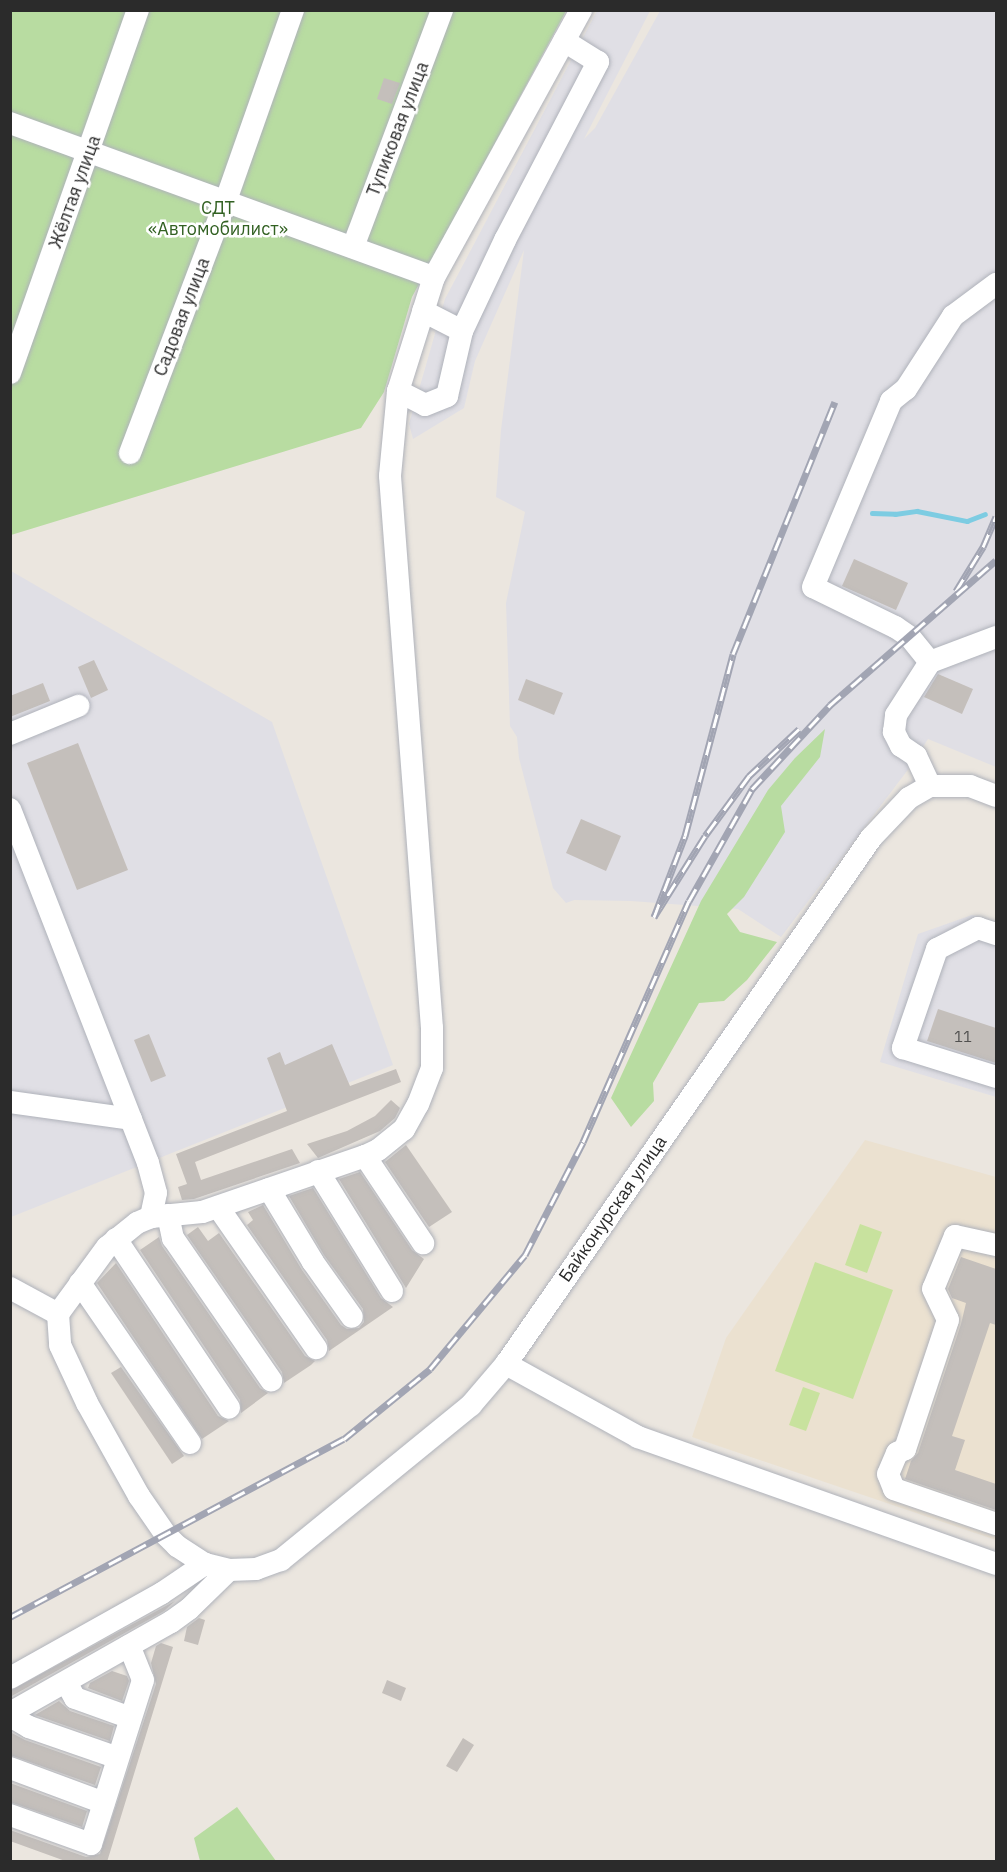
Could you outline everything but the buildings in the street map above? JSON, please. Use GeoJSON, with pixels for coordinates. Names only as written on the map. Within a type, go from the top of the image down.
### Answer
{"type":"FeatureCollection","features":[{"type":"Feature","properties":{"kind":"street","name":"Жёлтая улица"},"geometry":{"type":"LineString","coordinates":[[10,373],[138,10]]}},
{"type":"Feature","properties":{"kind":"street","name":"Садовая улица"},"geometry":{"type":"LineString","coordinates":[[130,453],[225,203],[293,10]]}},
{"type":"Feature","properties":{"kind":"street","name":"Тупиковая улица"},"geometry":{"type":"LineString","coordinates":[[353,247],[442,10]]}},
{"type":"Feature","properties":{"kind":"street"},"geometry":{"type":"LineString","coordinates":[[10,1288],[58,1314],[107,1247],[137,1223],[160,1216],[202,1212],[365,1156],[378,1150],[404,1129],[418,1104],[432,1068],[432,1028],[390,476],[398,391],[434,276],[581,10]]}},
{"type":"Feature","properties":{"kind":"street"},"geometry":{"type":"LineString","coordinates":[[398,391],[425,405],[447,396],[462,331],[505,240],[598,62],[564,41]]}},
{"type":"Feature","properties":{"kind":"street"},"geometry":{"type":"LineString","coordinates":[[10,123],[89,154],[434,276]]}},
{"type":"Feature","properties":{"kind":"street"},"geometry":{"type":"LineString","coordinates":[[930,662],[910,637],[895,627],[813,587],[891,401],[906,389],[953,316],[996,284]]}},
{"type":"Feature","properties":{"kind":"street"},"geometry":{"type":"LineString","coordinates":[[423,311],[462,331]]}},
{"type":"Feature","properties":{"kind":"street"},"geometry":{"type":"LineString","coordinates":[[996,637],[930,662],[896,715],[894,732],[901,746],[916,756],[930,786],[970,786],[996,796]]}},
{"type":"Feature","properties":{"kind":"street"},"geometry":{"type":"LineString","coordinates":[[10,734],[78,706]]}},
{"type":"Feature","properties":{"kind":"street","name":"Байконурская улица"},"geometry":{"type":"LineString","coordinates":[[58,1314],[60,1345],[87,1403],[139,1496],[177,1546],[205,1564],[229,1570],[256,1569],[280,1560],[471,1405],[506,1364],[871,838],[909,798],[930,786]]}},
{"type":"Feature","properties":{"kind":"street"},"geometry":{"type":"LineString","coordinates":[[10,809],[131,1119],[156,1192],[160,1216],[271,1380]]}},
{"type":"Feature","properties":{"kind":"street"},"geometry":{"type":"LineString","coordinates":[[996,934],[978,928],[937,949],[903,1048],[996,1077]]}},
{"type":"Feature","properties":{"kind":"street"},"geometry":{"type":"LineString","coordinates":[[10,1102],[131,1119]]}},
{"type":"Feature","properties":{"kind":"street"},"geometry":{"type":"LineString","coordinates":[[365,1156],[423,1243]]}},
{"type":"Feature","properties":{"kind":"street"},"geometry":{"type":"LineString","coordinates":[[318,1172],[392,1291]]}},
{"type":"Feature","properties":{"kind":"street"},"geometry":{"type":"LineString","coordinates":[[269,1189],[313,1262],[352,1317]]}},
{"type":"Feature","properties":{"kind":"street"},"geometry":{"type":"LineString","coordinates":[[218,1207],[316,1348]]}},
{"type":"Feature","properties":{"kind":"street"},"geometry":{"type":"LineString","coordinates":[[996,1245],[956,1236],[933,1289],[948,1320],[904,1449],[897,1453],[888,1474],[894,1489],[996,1524]]}},
{"type":"Feature","properties":{"kind":"street"},"geometry":{"type":"LineString","coordinates":[[116,1239],[229,1408]]}},
{"type":"Feature","properties":{"kind":"street"},"geometry":{"type":"LineString","coordinates":[[80,1283],[190,1443]]}},
{"type":"Feature","properties":{"kind":"street"},"geometry":{"type":"LineString","coordinates":[[506,1364],[638,1437],[996,1564]]}},
{"type":"Feature","properties":{"kind":"street"},"geometry":{"type":"LineString","coordinates":[[10,1678],[162,1593],[205,1564]]}},
{"type":"Feature","properties":{"kind":"street"},"geometry":{"type":"LineString","coordinates":[[118,1758],[29,1726],[10,1714],[189,1609],[229,1570]]}},
{"type":"Feature","properties":{"kind":"street"},"geometry":{"type":"LineString","coordinates":[[10,1815],[91,1844],[143,1680],[129,1646]]}},
{"type":"Feature","properties":{"kind":"street"},"geometry":{"type":"LineString","coordinates":[[66,1682],[75,1698],[131,1718]]}},
{"type":"Feature","properties":{"kind":"street"},"geometry":{"type":"LineString","coordinates":[[10,1768],[104,1803]]}},
{"type":"Feature","properties":{"kind":"shaded area"},"geometry":{"type":"Polygon","coordinates":[[[597,11],[650,11],[584,139],[595,128],[660,11],[996,11],[996,767],[928,739],[910,767],[781,937],[738,909],[631,901],[574,900],[566,903],[553,888],[519,758],[517,737],[510,726],[506,603],[525,512],[496,497],[501,430],[524,250],[475,361],[464,408],[413,439],[409,424],[445,299],[597,11]]]}},
{"type":"Feature","properties":{"kind":"shaded area"},"geometry":{"type":"Polygon","coordinates":[[[11,571],[272,722],[393,1065],[11,1217],[11,571]]]}},
{"type":"Feature","properties":{"kind":"shaded area"},"geometry":{"type":"Polygon","coordinates":[[[972,915],[996,923],[996,1097],[880,1062],[918,934],[972,915]]]}},
{"type":"Feature","properties":{"kind":"shaded area"},"geometry":{"type":"Polygon","coordinates":[[[865,1140],[996,1177],[996,1540],[692,1437],[726,1338],[865,1140]]]}},
{"type":"Feature","properties":{"kind":"green space","name":"СДТ «Автомобилист»"},"geometry":{"type":"Polygon","coordinates":[[[11,11],[566,11],[412,297],[384,392],[361,428],[11,535],[11,11]]]}},
{"type":"Feature","properties":{"kind":"green space"},"geometry":{"type":"Polygon","coordinates":[[[825,729],[820,757],[781,806],[785,832],[744,897],[727,914],[740,932],[777,942],[747,980],[724,1001],[699,1003],[653,1083],[654,1101],[631,1127],[611,1098],[701,901],[768,790],[795,758],[825,729]]]}},
{"type":"Feature","properties":{"kind":"green space"},"geometry":{"type":"Polygon","coordinates":[[[860,1224],[882,1232],[867,1273],[845,1265],[860,1224]]]}},
{"type":"Feature","properties":{"kind":"green space"},"geometry":{"type":"Polygon","coordinates":[[[815,1262],[893,1290],[853,1399],[775,1371],[815,1262]]]}},
{"type":"Feature","properties":{"kind":"green space"},"geometry":{"type":"Polygon","coordinates":[[[803,1387],[820,1393],[806,1431],[789,1425],[803,1387]]]}},
{"type":"Feature","properties":{"kind":"green space"},"geometry":{"type":"Polygon","coordinates":[[[237,1807],[276,1861],[200,1861],[194,1838],[237,1807]]]}},
{"type":"Feature","properties":{"kind":"waterway"},"geometry":{"type":"LineString","coordinates":[[872,513],[895,514],[917,511],[967,521],[985,514]]}},
{"type":"Feature","properties":{"kind":"railway"},"geometry":{"type":"LineString","coordinates":[[799,729],[749,776],[705,836],[654,917],[685,836],[733,654],[835,402]]}},
{"type":"Feature","properties":{"kind":"railway"},"geometry":{"type":"LineString","coordinates":[[956,591],[983,547],[996,517]]}},
{"type":"Feature","properties":{"kind":"railway"},"geometry":{"type":"LineString","coordinates":[[10,1617],[344,1439],[430,1369],[525,1255],[583,1142],[689,901],[752,789],[830,705],[996,560]]}}]}
